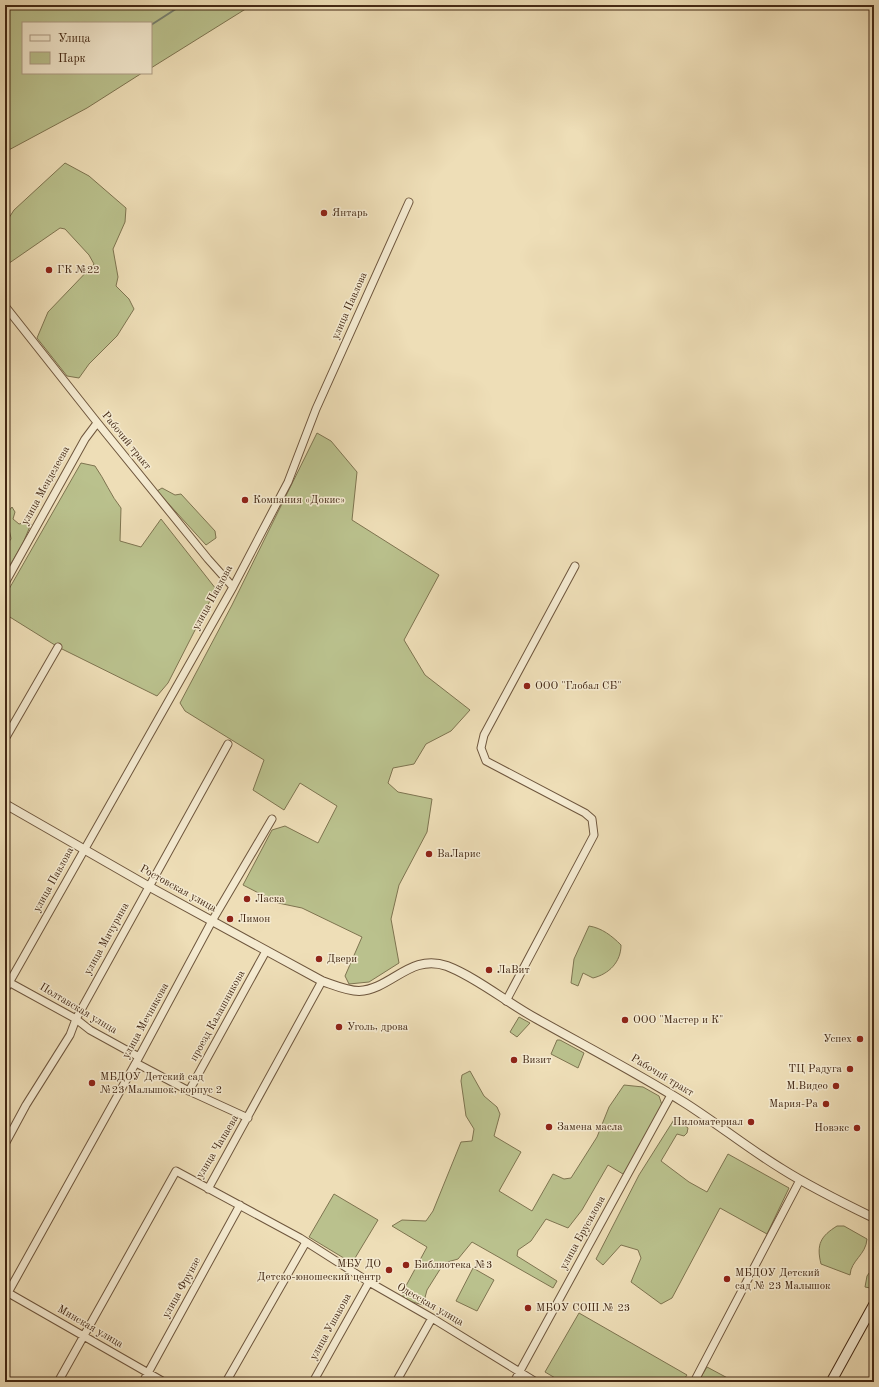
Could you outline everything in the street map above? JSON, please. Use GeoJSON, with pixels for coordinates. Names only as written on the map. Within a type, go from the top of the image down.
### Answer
{"type":"FeatureCollection","features":[{"type":"Feature","properties":{"kind":"main road"},"geometry":{"type":"LineString","coordinates":[[831,1382],[874,1304]]}},
{"type":"Feature","properties":{"kind":"street","name":"улица Павлова"},"geometry":{"type":"LineString","coordinates":[[5,990],[7,981],[233,587],[288,482],[316,408],[409,202]]}},
{"type":"Feature","properties":{"kind":"street","name":"Рабочий тракт"},"geometry":{"type":"LineString","coordinates":[[5,306],[97,423],[208,559],[233,587]]}},
{"type":"Feature","properties":{"kind":"street","name":"улица Менделеева"},"geometry":{"type":"LineString","coordinates":[[5,582],[85,439],[97,423]]}},
{"type":"Feature","properties":{"kind":"street"},"geometry":{"type":"LineString","coordinates":[[506,1001],[594,835],[592,819],[586,813],[486,761],[481,748],[484,735],[575,566]]}},
{"type":"Feature","properties":{"kind":"street"},"geometry":{"type":"LineString","coordinates":[[5,739],[58,647]]}},
{"type":"Feature","properties":{"kind":"street","name":"улица Мичурина"},"geometry":{"type":"LineString","coordinates":[[5,1144],[26,1105],[70,1034],[76,1019],[148,886],[228,744]]}},
{"type":"Feature","properties":{"kind":"street","name":"Ростовская улица"},"geometry":{"type":"LineString","coordinates":[[5,804],[148,886],[322,981],[345,989],[358,991],[370,989],[412,967],[432,962]]}},
{"type":"Feature","properties":{"kind":"street","name":"улица Мечникова"},"geometry":{"type":"LineString","coordinates":[[6,1294],[137,1060],[212,921],[272,819]]}},
{"type":"Feature","properties":{"kind":"street","name":"проезд Калашникова"},"geometry":{"type":"LineString","coordinates":[[189,1091],[266,951]]}},
{"type":"Feature","properties":{"kind":"street","name":"Рабочий тракт"},"geometry":{"type":"LineString","coordinates":[[432,962],[456,970],[506,1001],[612,1059],[719,1125],[800,1180],[874,1218]]}},
{"type":"Feature","properties":{"kind":"street","name":"Полтавская улица"},"geometry":{"type":"LineString","coordinates":[[7,981],[76,1019],[90,1030],[137,1060],[189,1091],[248,1118]]}},
{"type":"Feature","properties":{"kind":"street","name":"улица Чапаева"},"geometry":{"type":"LineString","coordinates":[[58,1382],[176,1171],[208,1189],[322,981]]}},
{"type":"Feature","properties":{"kind":"street","name":"улица Брусилова"},"geometry":{"type":"LineString","coordinates":[[514,1382],[671,1095]]}},
{"type":"Feature","properties":{"kind":"street"},"geometry":{"type":"LineString","coordinates":[[694,1382],[800,1180]]}},
{"type":"Feature","properties":{"kind":"street","name":"Одесская улица"},"geometry":{"type":"LineString","coordinates":[[208,1189],[306,1242],[369,1282],[432,1318],[536,1382]]}},
{"type":"Feature","properties":{"kind":"street","name":"улица Фрунзе"},"geometry":{"type":"LineString","coordinates":[[143,1382],[240,1205]]}},
{"type":"Feature","properties":{"kind":"street"},"geometry":{"type":"LineString","coordinates":[[226,1382],[306,1242]]}},
{"type":"Feature","properties":{"kind":"street","name":"улица Ушакова"},"geometry":{"type":"LineString","coordinates":[[313,1382],[369,1282]]}},
{"type":"Feature","properties":{"kind":"street","name":"Минская улица"},"geometry":{"type":"LineString","coordinates":[[6,1294],[84,1336],[164,1382]]}},
{"type":"Feature","properties":{"kind":"street"},"geometry":{"type":"LineString","coordinates":[[396,1382],[432,1318]]}},
{"type":"Feature","properties":{"kind":"green space"},"geometry":{"type":"Polygon","coordinates":[[[5,5],[252,5],[152,67],[152,22],[22,22],[22,74],[140,74],[87,108],[5,152],[5,5]]]}},
{"type":"Feature","properties":{"kind":"green space"},"geometry":{"type":"Polygon","coordinates":[[[65,163],[89,176],[126,208],[125,222],[113,249],[118,277],[116,286],[129,299],[134,309],[117,336],[89,364],[79,378],[67,376],[37,338],[48,312],[94,264],[89,255],[65,229],[60,228],[5,266],[5,224],[14,210],[65,163]]]}},
{"type":"Feature","properties":{"kind":"green space"},"geometry":{"type":"Polygon","coordinates":[[[317,433],[331,441],[357,472],[352,520],[439,575],[404,640],[425,675],[470,710],[451,731],[426,744],[414,764],[393,768],[388,783],[398,792],[432,799],[427,832],[399,885],[391,919],[399,963],[369,982],[349,984],[345,976],[362,937],[302,908],[278,903],[243,885],[272,830],[285,826],[318,843],[337,806],[300,783],[284,810],[253,790],[264,760],[185,711],[180,703],[232,605],[317,433]]]}},
{"type":"Feature","properties":{"kind":"green space"},"geometry":{"type":"Polygon","coordinates":[[[81,463],[95,466],[121,508],[120,541],[141,547],[161,519],[216,589],[168,683],[157,696],[58,647],[5,614],[5,596],[81,463]]]}},
{"type":"Feature","properties":{"kind":"green space"},"geometry":{"type":"Polygon","coordinates":[[[162,488],[175,495],[181,494],[215,531],[216,538],[206,545],[157,491],[162,488]]]}},
{"type":"Feature","properties":{"kind":"green space"},"geometry":{"type":"Polygon","coordinates":[[[12,507],[15,512],[13,519],[19,524],[27,522],[31,524],[23,543],[5,574],[5,547],[11,539],[6,522],[6,516],[12,507]]]}},
{"type":"Feature","properties":{"kind":"green space"},"geometry":{"type":"Polygon","coordinates":[[[589,926],[602,931],[621,945],[619,957],[613,966],[604,974],[593,978],[583,973],[578,986],[571,983],[574,959],[589,926]]]}},
{"type":"Feature","properties":{"kind":"green space"},"geometry":{"type":"Polygon","coordinates":[[[519,1017],[530,1023],[517,1037],[510,1032],[519,1017]]]}},
{"type":"Feature","properties":{"kind":"green space"},"geometry":{"type":"Polygon","coordinates":[[[557,1040],[560,1040],[584,1053],[578,1068],[551,1054],[557,1040]]]}},
{"type":"Feature","properties":{"kind":"green space"},"geometry":{"type":"Polygon","coordinates":[[[470,1071],[484,1096],[497,1107],[500,1114],[494,1136],[521,1152],[499,1191],[532,1211],[553,1174],[564,1179],[571,1178],[597,1137],[609,1107],[624,1085],[643,1087],[659,1096],[662,1105],[623,1174],[608,1165],[582,1210],[568,1228],[546,1219],[531,1241],[518,1250],[517,1256],[557,1281],[553,1288],[472,1242],[458,1259],[444,1263],[427,1290],[423,1305],[409,1301],[401,1295],[427,1247],[392,1226],[402,1220],[426,1221],[433,1211],[461,1142],[472,1141],[474,1129],[466,1116],[461,1081],[462,1075],[470,1071]]]}},
{"type":"Feature","properties":{"kind":"green space"},"geometry":{"type":"Polygon","coordinates":[[[675,1118],[688,1128],[687,1133],[684,1136],[677,1134],[661,1161],[689,1182],[707,1192],[728,1154],[789,1188],[767,1234],[720,1208],[672,1298],[661,1304],[631,1282],[641,1258],[638,1250],[621,1245],[603,1265],[596,1259],[639,1175],[675,1118]]]}},
{"type":"Feature","properties":{"kind":"green space"},"geometry":{"type":"Polygon","coordinates":[[[334,1194],[378,1220],[352,1263],[309,1237],[334,1194]]]}},
{"type":"Feature","properties":{"kind":"green space"},"geometry":{"type":"Polygon","coordinates":[[[837,1226],[844,1226],[867,1239],[866,1245],[853,1265],[850,1275],[821,1264],[819,1251],[821,1241],[827,1233],[837,1226]]]}},
{"type":"Feature","properties":{"kind":"green space"},"geometry":{"type":"Polygon","coordinates":[[[874,1266],[874,1280],[870,1288],[865,1287],[867,1276],[874,1266]]]}},
{"type":"Feature","properties":{"kind":"green space"},"geometry":{"type":"Polygon","coordinates":[[[473,1268],[494,1280],[477,1311],[456,1301],[473,1268]]]}},
{"type":"Feature","properties":{"kind":"green space"},"geometry":{"type":"Polygon","coordinates":[[[579,1313],[687,1375],[682,1382],[562,1382],[545,1372],[579,1313]]]}},
{"type":"Feature","properties":{"kind":"green space"},"geometry":{"type":"Polygon","coordinates":[[[707,1367],[735,1382],[698,1382],[707,1367]]]}},
{"type":"Feature","properties":{"kind":"waterway"},"geometry":{"type":"LineString","coordinates":[[152,24],[182,5]]}},
{"type":"Feature","properties":{"kind":"place","name":"Янтарь"},"geometry":{"type":"Point","coordinates":[324,213]}},
{"type":"Feature","properties":{"kind":"place","name":"ГК №22"},"geometry":{"type":"Point","coordinates":[49,270]}},
{"type":"Feature","properties":{"kind":"place","name":"Компания «Докис»"},"geometry":{"type":"Point","coordinates":[245,500]}},
{"type":"Feature","properties":{"kind":"place","name":"ООО \"Глобал СБ\""},"geometry":{"type":"Point","coordinates":[527,686]}},
{"type":"Feature","properties":{"kind":"place","name":"ВаЛарис"},"geometry":{"type":"Point","coordinates":[429,854]}},
{"type":"Feature","properties":{"kind":"place","name":"Ласка"},"geometry":{"type":"Point","coordinates":[247,899]}},
{"type":"Feature","properties":{"kind":"place","name":"Лимон"},"geometry":{"type":"Point","coordinates":[230,919]}},
{"type":"Feature","properties":{"kind":"place","name":"Двери"},"geometry":{"type":"Point","coordinates":[319,959]}},
{"type":"Feature","properties":{"kind":"place","name":"ЛаВит"},"geometry":{"type":"Point","coordinates":[489,970]}},
{"type":"Feature","properties":{"kind":"place","name":"ООО \"Мастер и К\""},"geometry":{"type":"Point","coordinates":[625,1020]}},
{"type":"Feature","properties":{"kind":"place","name":"Уголь, дрова"},"geometry":{"type":"Point","coordinates":[339,1027]}},
{"type":"Feature","properties":{"kind":"place","name":"Успех"},"geometry":{"type":"Point","coordinates":[860,1039]}},
{"type":"Feature","properties":{"kind":"place","name":"Визит"},"geometry":{"type":"Point","coordinates":[514,1060]}},
{"type":"Feature","properties":{"kind":"place","name":"ТЦ Радуга"},"geometry":{"type":"Point","coordinates":[850,1069]}},
{"type":"Feature","properties":{"kind":"place","name":"МБДОУ Детский сад №23 Малышок, корпус 2"},"geometry":{"type":"Point","coordinates":[92,1083]}},
{"type":"Feature","properties":{"kind":"place","name":"М.Видео"},"geometry":{"type":"Point","coordinates":[836,1086]}},
{"type":"Feature","properties":{"kind":"place","name":"Мария-Ра"},"geometry":{"type":"Point","coordinates":[826,1104]}},
{"type":"Feature","properties":{"kind":"place","name":"Пиломатериал"},"geometry":{"type":"Point","coordinates":[751,1122]}},
{"type":"Feature","properties":{"kind":"place","name":"Замена масла"},"geometry":{"type":"Point","coordinates":[549,1127]}},
{"type":"Feature","properties":{"kind":"place","name":"Новэкс"},"geometry":{"type":"Point","coordinates":[857,1128]}},
{"type":"Feature","properties":{"kind":"place","name":"Библиотека №3"},"geometry":{"type":"Point","coordinates":[406,1265]}},
{"type":"Feature","properties":{"kind":"place","name":"МБУ ДО Детско-юношеский центр"},"geometry":{"type":"Point","coordinates":[389,1270]}},
{"type":"Feature","properties":{"kind":"place","name":"МБДОУ Детский сад № 23 Малышок"},"geometry":{"type":"Point","coordinates":[727,1279]}},
{"type":"Feature","properties":{"kind":"place","name":"МБОУ СОШ № 23"},"geometry":{"type":"Point","coordinates":[528,1308]}}]}
